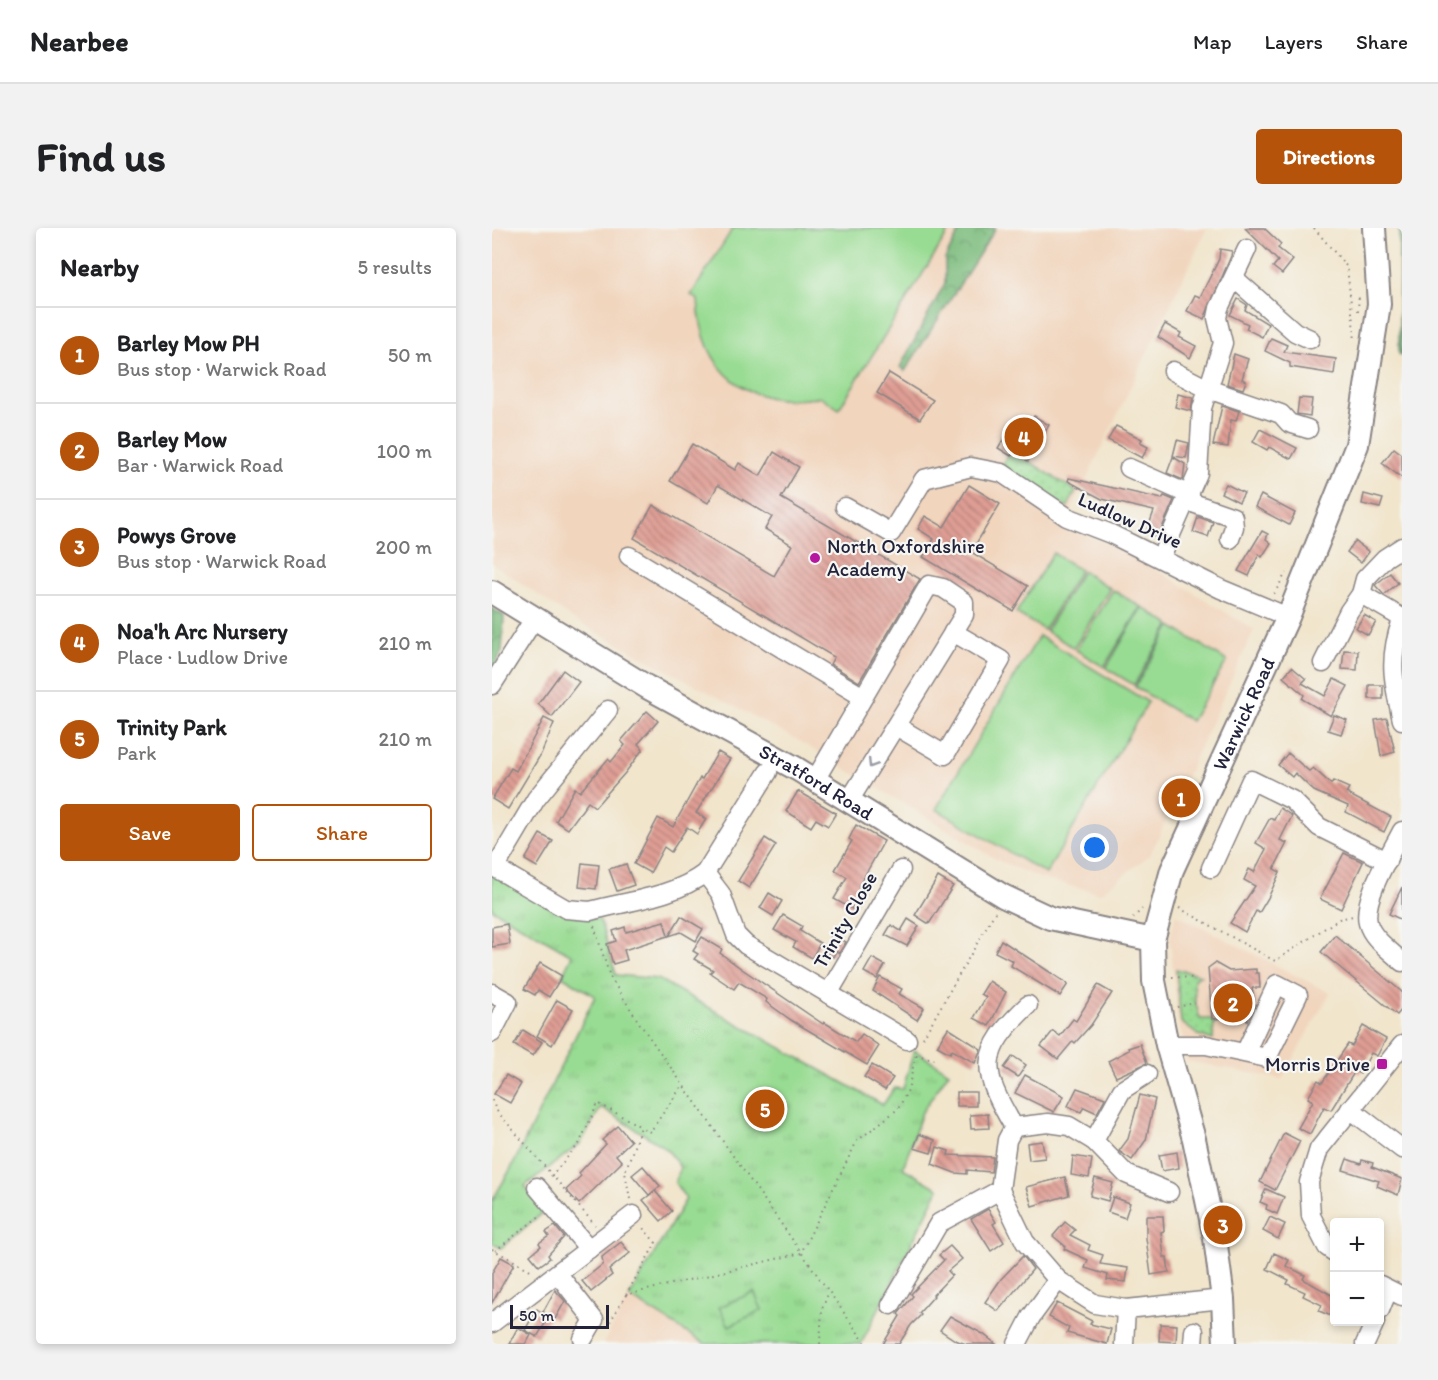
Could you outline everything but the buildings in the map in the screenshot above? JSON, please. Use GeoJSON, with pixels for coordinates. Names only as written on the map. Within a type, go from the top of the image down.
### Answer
{"type":"FeatureCollection","features":[{"type":"Feature","properties":{"kind":"main road","name":"Warwick Road"},"geometry":{"type":"LineString","coordinates":[[1225,1344],[1223,1299],[1215,1239],[1194,1139],[1167,1046],[1154,977],[1153,940],[1172,870],[1288,617],[1356,445],[1379,304],[1374,228]]}},
{"type":"Feature","properties":{"kind":"main road","name":"Stratford Road"},"geometry":{"type":"LineString","coordinates":[[492,592],[647,687],[815,780],[1003,897],[1050,918],[1153,940]]}},
{"type":"Feature","properties":{"kind":"street"},"geometry":{"type":"LineString","coordinates":[[1161,557],[1189,498],[1198,472],[1202,408],[1223,343],[1217,318],[1219,308],[1235,279],[1247,249]]}},
{"type":"Feature","properties":{"kind":"street"},"geometry":{"type":"LineString","coordinates":[[1235,279],[1295,332],[1310,339]]}},
{"type":"Feature","properties":{"kind":"street"},"geometry":{"type":"LineString","coordinates":[[1173,371],[1208,389],[1281,414],[1289,423],[1308,429]]}},
{"type":"Feature","properties":{"kind":"street","name":"Ludlow Drive"},"geometry":{"type":"LineString","coordinates":[[845,507],[891,533],[924,479],[971,467],[1002,473],[1066,517],[1161,557],[1221,589],[1288,617]]}},
{"type":"Feature","properties":{"kind":"street"},"geometry":{"type":"LineString","coordinates":[[1130,468],[1189,498],[1230,515],[1250,518]]}},
{"type":"Feature","properties":{"kind":"street"},"geometry":{"type":"LineString","coordinates":[[1230,515],[1235,521],[1230,539]]}},
{"type":"Feature","properties":{"kind":"street"},"geometry":{"type":"LineString","coordinates":[[1323,663],[1332,633],[1361,594],[1365,579],[1385,558],[1402,547]]}},
{"type":"Feature","properties":{"kind":"street"},"geometry":{"type":"LineString","coordinates":[[629,556],[863,697]]}},
{"type":"Feature","properties":{"kind":"street"},"geometry":{"type":"LineString","coordinates":[[815,780],[928,585],[944,588],[964,602],[964,615],[849,801]]}},
{"type":"Feature","properties":{"kind":"street"},"geometry":{"type":"LineString","coordinates":[[1361,594],[1402,619],[1393,646],[1391,664],[1400,698],[1402,720]]}},
{"type":"Feature","properties":{"kind":"street"},"geometry":{"type":"LineString","coordinates":[[492,685],[534,619]]}},
{"type":"Feature","properties":{"kind":"street"},"geometry":{"type":"LineString","coordinates":[[896,726],[945,754],[1001,660],[953,632]]}},
{"type":"Feature","properties":{"kind":"street"},"geometry":{"type":"LineString","coordinates":[[608,711],[536,799],[494,867],[566,909],[590,911],[693,883],[705,873],[768,772]]}},
{"type":"Feature","properties":{"kind":"street"},"geometry":{"type":"LineString","coordinates":[[1211,868],[1253,774],[1292,800],[1319,827],[1387,861]]}},
{"type":"Feature","properties":{"kind":"street"},"geometry":{"type":"LineString","coordinates":[[1402,831],[1369,900],[1368,913],[1368,923],[1376,938],[1402,962]]}},
{"type":"Feature","properties":{"kind":"street","name":"Trinity Close"},"geometry":{"type":"LineString","coordinates":[[828,994],[901,870]]}},
{"type":"Feature","properties":{"kind":"street","name":"Trinity Close"},"geometry":{"type":"LineString","coordinates":[[705,873],[721,894],[735,935],[746,945],[828,994],[911,1048]]}},
{"type":"Feature","properties":{"kind":"street"},"geometry":{"type":"LineString","coordinates":[[492,1033],[507,1002]]}},
{"type":"Feature","properties":{"kind":"street"},"geometry":{"type":"LineString","coordinates":[[1014,1127],[995,1094],[988,1074],[996,1041],[1003,1029],[1029,1005]]}},
{"type":"Feature","properties":{"kind":"street"},"geometry":{"type":"LineString","coordinates":[[1167,1046],[1191,1043],[1245,1053]]}},
{"type":"Feature","properties":{"kind":"street"},"geometry":{"type":"LineString","coordinates":[[1330,1249],[1311,1216],[1309,1182],[1319,1149],[1402,1045]]}},
{"type":"Feature","properties":{"kind":"street"},"geometry":{"type":"LineString","coordinates":[[1094,1141],[1122,1090],[1147,1074]]}},
{"type":"Feature","properties":{"kind":"street"},"geometry":{"type":"LineString","coordinates":[[1350,1109],[1402,1149]]}},
{"type":"Feature","properties":{"kind":"street"},"geometry":{"type":"LineString","coordinates":[[1014,1127],[1048,1123],[1069,1126],[1094,1141],[1126,1174],[1169,1192]]}},
{"type":"Feature","properties":{"kind":"street"},"geometry":{"type":"LineString","coordinates":[[1014,1127],[1006,1140],[1000,1190],[1025,1242],[1058,1280],[1095,1304],[1126,1309],[1223,1299]]}},
{"type":"Feature","properties":{"kind":"street"},"geometry":{"type":"LineString","coordinates":[[537,1187],[589,1249]]}},
{"type":"Feature","properties":{"kind":"street"},"geometry":{"type":"LineString","coordinates":[[891,1305],[939,1223],[1000,1190]]}},
{"type":"Feature","properties":{"kind":"street"},"geometry":{"type":"LineString","coordinates":[[492,1323],[633,1215]]}},
{"type":"Feature","properties":{"kind":"street"},"geometry":{"type":"LineString","coordinates":[[554,1277],[594,1320],[583,1339]]}},
{"type":"Feature","properties":{"kind":"street"},"geometry":{"type":"LineString","coordinates":[[1017,1344],[1031,1317],[1058,1280]]}},
{"type":"Feature","properties":{"kind":"street"},"geometry":{"type":"LineString","coordinates":[[1124,1344],[1126,1309]]}},
{"type":"Feature","properties":{"kind":"street"},"geometry":{"type":"LineString","coordinates":[[1365,1344],[1373,1326]]}},
{"type":"Feature","properties":{"kind":"path"},"geometry":{"type":"LineString","coordinates":[[1314,228],[1347,267],[1355,344]]}},
{"type":"Feature","properties":{"kind":"path"},"geometry":{"type":"LineString","coordinates":[[911,1048],[918,1047],[1003,897]]}},
{"type":"Feature","properties":{"kind":"path"},"geometry":{"type":"LineString","coordinates":[[1163,905],[1178,907],[1207,926],[1275,961],[1339,919],[1368,913]]}},
{"type":"Feature","properties":{"kind":"path"},"geometry":{"type":"LineString","coordinates":[[590,911],[610,977],[828,1293],[866,1344]]}},
{"type":"Feature","properties":{"kind":"path"},"geometry":{"type":"LineString","coordinates":[[1154,977],[1196,978]]}},
{"type":"Feature","properties":{"kind":"path"},"geometry":{"type":"LineString","coordinates":[[911,1048],[934,1059]]}},
{"type":"Feature","properties":{"kind":"path"},"geometry":{"type":"LineString","coordinates":[[626,1295],[801,1253],[857,1142],[898,1109],[908,1090],[911,1048]]}},
{"type":"Feature","properties":{"kind":"path"},"geometry":{"type":"LineString","coordinates":[[537,1187],[552,1175],[579,1144],[598,1102],[650,1132],[683,1085]]}},
{"type":"Feature","properties":{"kind":"path"},"geometry":{"type":"LineString","coordinates":[[492,1100],[496,1110],[606,1237]]}},
{"type":"Feature","properties":{"kind":"path"},"geometry":{"type":"LineString","coordinates":[[594,1320],[607,1328],[656,1243],[633,1215],[625,1172],[641,1127]]}},
{"type":"Feature","properties":{"kind":"path"},"geometry":{"type":"LineString","coordinates":[[553,1206],[493,1250],[554,1277]]}},
{"type":"Feature","properties":{"kind":"path"},"geometry":{"type":"LineString","coordinates":[[820,1344],[822,1310],[828,1293]]}},
{"type":"Feature","properties":{"kind":"shaded area","name":"North Oxfordshire Academy"},"geometry":{"type":"Polygon","coordinates":[[[492,228],[1207,228],[1063,528],[1099,539],[1130,553],[1254,630],[1150,855],[1100,893],[1039,878],[998,860],[801,742],[576,621],[492,563],[492,228]]]}},
{"type":"Feature","properties":{"kind":"shaded area"},"geometry":{"type":"Polygon","coordinates":[[[1176,914],[1330,993],[1282,1079],[1187,1061],[1178,1017],[1170,939],[1176,914]]]}},
{"type":"Feature","properties":{"kind":"shaded area"},"geometry":{"type":"Polygon","coordinates":[[[629,1297],[705,1344],[603,1344],[629,1297]]]}},
{"type":"Feature","properties":{"kind":"green space"},"geometry":{"type":"Polygon","coordinates":[[[733,228],[951,228],[839,409],[821,397],[795,400],[772,398],[751,392],[734,381],[720,367],[709,348],[701,326],[698,300],[691,295],[733,228]]]}},
{"type":"Feature","properties":{"kind":"green space"},"geometry":{"type":"Polygon","coordinates":[[[961,228],[996,228],[905,371],[900,367],[945,283],[945,259],[961,228]]]}},
{"type":"Feature","properties":{"kind":"green space"},"geometry":{"type":"Polygon","coordinates":[[[1399,228],[1402,228],[1402,355],[1399,354],[1399,228]]]}},
{"type":"Feature","properties":{"kind":"green space"},"geometry":{"type":"Polygon","coordinates":[[[1014,452],[1076,491],[1067,508],[1002,465],[1008,454],[1011,456],[1014,452]]]}},
{"type":"Feature","properties":{"kind":"green space"},"geometry":{"type":"Polygon","coordinates":[[[1053,553],[1080,570],[1044,630],[1016,613],[1053,553]]]}},
{"type":"Feature","properties":{"kind":"green space"},"geometry":{"type":"Polygon","coordinates":[[[1082,571],[1110,588],[1074,648],[1046,631],[1082,571]]]}},
{"type":"Feature","properties":{"kind":"green space"},"geometry":{"type":"Polygon","coordinates":[[[1113,590],[1141,607],[1104,667],[1076,650],[1113,590]]]}},
{"type":"Feature","properties":{"kind":"green space"},"geometry":{"type":"Polygon","coordinates":[[[1142,607],[1170,625],[1134,685],[1106,668],[1142,607]]]}},
{"type":"Feature","properties":{"kind":"green space"},"geometry":{"type":"Polygon","coordinates":[[[492,608],[504,616],[502,652],[492,669],[492,608]]]}},
{"type":"Feature","properties":{"kind":"green space"},"geometry":{"type":"Polygon","coordinates":[[[1171,626],[1227,661],[1191,721],[1135,687],[1171,626]]]}},
{"type":"Feature","properties":{"kind":"green space"},"geometry":{"type":"Polygon","coordinates":[[[1039,636],[1148,702],[1046,874],[936,809],[1039,636]]]}},
{"type":"Feature","properties":{"kind":"green space"},"geometry":{"type":"Polygon","coordinates":[[[492,872],[568,914],[600,920],[616,975],[658,979],[883,1105],[894,1088],[903,1089],[914,1050],[949,1072],[922,1112],[903,1168],[939,1189],[861,1344],[705,1344],[629,1297],[686,1199],[675,1183],[680,1167],[667,1149],[601,1107],[581,1143],[525,1186],[543,1212],[501,1248],[492,1243],[492,1201],[513,1165],[595,996],[562,976],[572,955],[492,909],[492,872]]]}},
{"type":"Feature","properties":{"kind":"green space"},"geometry":{"type":"Polygon","coordinates":[[[1176,969],[1201,975],[1194,979],[1195,1001],[1200,1019],[1212,1019],[1214,1023],[1213,1040],[1198,1035],[1181,1022],[1176,969]]]}},
{"type":"Feature","properties":{"kind":"green space"},"geometry":{"type":"Polygon","coordinates":[[[754,1292],[762,1310],[729,1326],[719,1307],[754,1292]]]}},
{"type":"Feature","properties":{"kind":"place","name":"Noa'h Arc Nursery"},"geometry":{"type":"Point","coordinates":[1024,437]}},
{"type":"Feature","properties":{"kind":"place","name":"North Oxfordshire Academy"},"geometry":{"type":"Point","coordinates":[815,558]}},
{"type":"Feature","properties":{"kind":"place","name":"Barley Mow PH"},"geometry":{"type":"Point","coordinates":[1181,798]}},
{"type":"Feature","properties":{"kind":"place","name":"Barley Mow"},"geometry":{"type":"Point","coordinates":[1233,1003]}},
{"type":"Feature","properties":{"kind":"place","name":"Morris Drive"},"geometry":{"type":"Point","coordinates":[1382,1064]}},
{"type":"Feature","properties":{"kind":"place","name":"Trinity Park"},"geometry":{"type":"Point","coordinates":[765,1109]}},
{"type":"Feature","properties":{"kind":"place","name":"Powys Grove"},"geometry":{"type":"Point","coordinates":[1223,1225]}}]}
